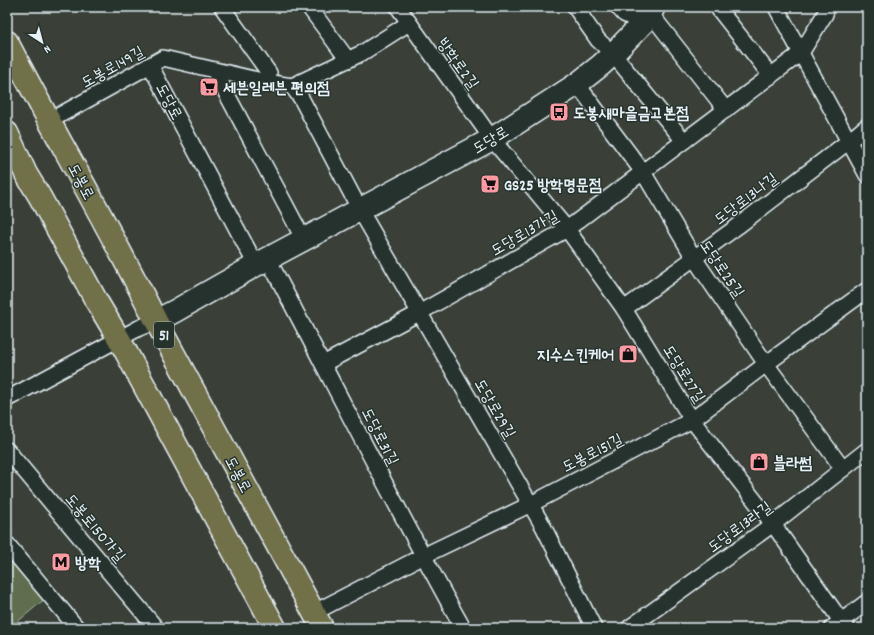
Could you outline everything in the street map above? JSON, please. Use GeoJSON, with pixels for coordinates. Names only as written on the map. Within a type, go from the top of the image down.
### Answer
{"type":"FeatureCollection","features":[{"type":"Feature","properties":{"kind":"main road","name":"도당로"},"geometry":{"type":"LineString","coordinates":[[156,321],[262,262],[492,139],[577,84],[601,65],[649,14]]}},
{"type":"Feature","properties":{"kind":"main road","name":"도봉로"},"geometry":{"type":"LineString","coordinates":[[7,42],[318,620]]}},
{"type":"Feature","properties":{"kind":"main road"},"geometry":{"type":"LineString","coordinates":[[9,145],[40,197],[97,302],[120,339],[275,628]]}},
{"type":"Feature","properties":{"kind":"street"},"geometry":{"type":"LineString","coordinates":[[222,7],[268,73],[266,82]]}},
{"type":"Feature","properties":{"kind":"street"},"geometry":{"type":"LineString","coordinates":[[309,7],[348,60]]}},
{"type":"Feature","properties":{"kind":"street","name":"방학로2길"},"geometry":{"type":"LineString","coordinates":[[398,7],[492,139]]}},
{"type":"Feature","properties":{"kind":"street"},"geometry":{"type":"LineString","coordinates":[[575,7],[598,40],[613,54],[684,142]]}},
{"type":"Feature","properties":{"kind":"street"},"geometry":{"type":"LineString","coordinates":[[618,7],[624,14],[649,14],[726,110]]}},
{"type":"Feature","properties":{"kind":"street"},"geometry":{"type":"LineString","coordinates":[[717,7],[771,76]]}},
{"type":"Feature","properties":{"kind":"street"},"geometry":{"type":"LineString","coordinates":[[776,7],[867,175]]}},
{"type":"Feature","properties":{"kind":"street","name":"도당로13가길"},"geometry":{"type":"LineString","coordinates":[[323,364],[419,313],[567,229],[801,53],[825,14],[827,7]]}},
{"type":"Feature","properties":{"kind":"street"},"geometry":{"type":"LineString","coordinates":[[360,210],[301,98],[292,86],[362,53],[409,23]]}},
{"type":"Feature","properties":{"kind":"street","name":"도봉로149길"},"geometry":{"type":"LineString","coordinates":[[49,121],[162,58],[266,82],[292,86]]}},
{"type":"Feature","properties":{"kind":"street","name":"도당로"},"geometry":{"type":"LineString","coordinates":[[150,65],[262,262]]}},
{"type":"Feature","properties":{"kind":"street"},"geometry":{"type":"LineString","coordinates":[[214,70],[304,240]]}},
{"type":"Feature","properties":{"kind":"street","name":"도당로25길"},"geometry":{"type":"LineString","coordinates":[[577,84],[643,172],[694,258],[766,364],[843,469]]}},
{"type":"Feature","properties":{"kind":"street","name":"도당로13나길"},"geometry":{"type":"LineString","coordinates":[[624,309],[738,226],[867,126]]}},
{"type":"Feature","properties":{"kind":"street","name":"도당로27길"},"geometry":{"type":"LineString","coordinates":[[492,139],[567,229],[624,309],[692,420],[773,524],[839,626]]}},
{"type":"Feature","properties":{"kind":"street","name":"도당로29길"},"geometry":{"type":"LineString","coordinates":[[360,210],[531,504],[594,628]]}},
{"type":"Feature","properties":{"kind":"street","name":"도당로31길"},"geometry":{"type":"LineString","coordinates":[[262,262],[323,364],[423,556],[463,628]]}},
{"type":"Feature","properties":{"kind":"street","name":"도봉로151길"},"geometry":{"type":"LineString","coordinates":[[318,620],[423,556],[531,504],[692,420],[867,290]]}},
{"type":"Feature","properties":{"kind":"street"},"geometry":{"type":"LineString","coordinates":[[7,399],[156,321]]}},
{"type":"Feature","properties":{"kind":"street","name":"도봉로150가길"},"geometry":{"type":"LineString","coordinates":[[7,450],[156,628]]}},
{"type":"Feature","properties":{"kind":"street","name":"도당로13라길"},"geometry":{"type":"LineString","coordinates":[[629,628],[773,524],[867,450]]}},
{"type":"Feature","properties":{"kind":"street"},"geometry":{"type":"LineString","coordinates":[[7,544],[78,628]]}},
{"type":"Feature","properties":{"kind":"street"},"geometry":{"type":"LineString","coordinates":[[839,626],[867,602]]}},
{"type":"Feature","properties":{"kind":"green space"},"geometry":{"type":"Polygon","coordinates":[[[7,554],[45,599],[10,628],[7,628],[7,554]]]}},
{"type":"Feature","properties":{"kind":"place","name":"세븐일레븐 편의점"},"geometry":{"type":"Point","coordinates":[209,87]}},
{"type":"Feature","properties":{"kind":"place","name":"도봉새마을금고본점"},"geometry":{"type":"Point","coordinates":[559,112]}},
{"type":"Feature","properties":{"kind":"place","name":"GS25 방학명문점"},"geometry":{"type":"Point","coordinates":[490,184]}},
{"type":"Feature","properties":{"kind":"place","name":"지수스킨케어"},"geometry":{"type":"Point","coordinates":[628,354]}},
{"type":"Feature","properties":{"kind":"place","name":"블라썸"},"geometry":{"type":"Point","coordinates":[759,462]}},
{"type":"Feature","properties":{"kind":"place","name":"방학"},"geometry":{"type":"Point","coordinates":[61,562]}}]}
